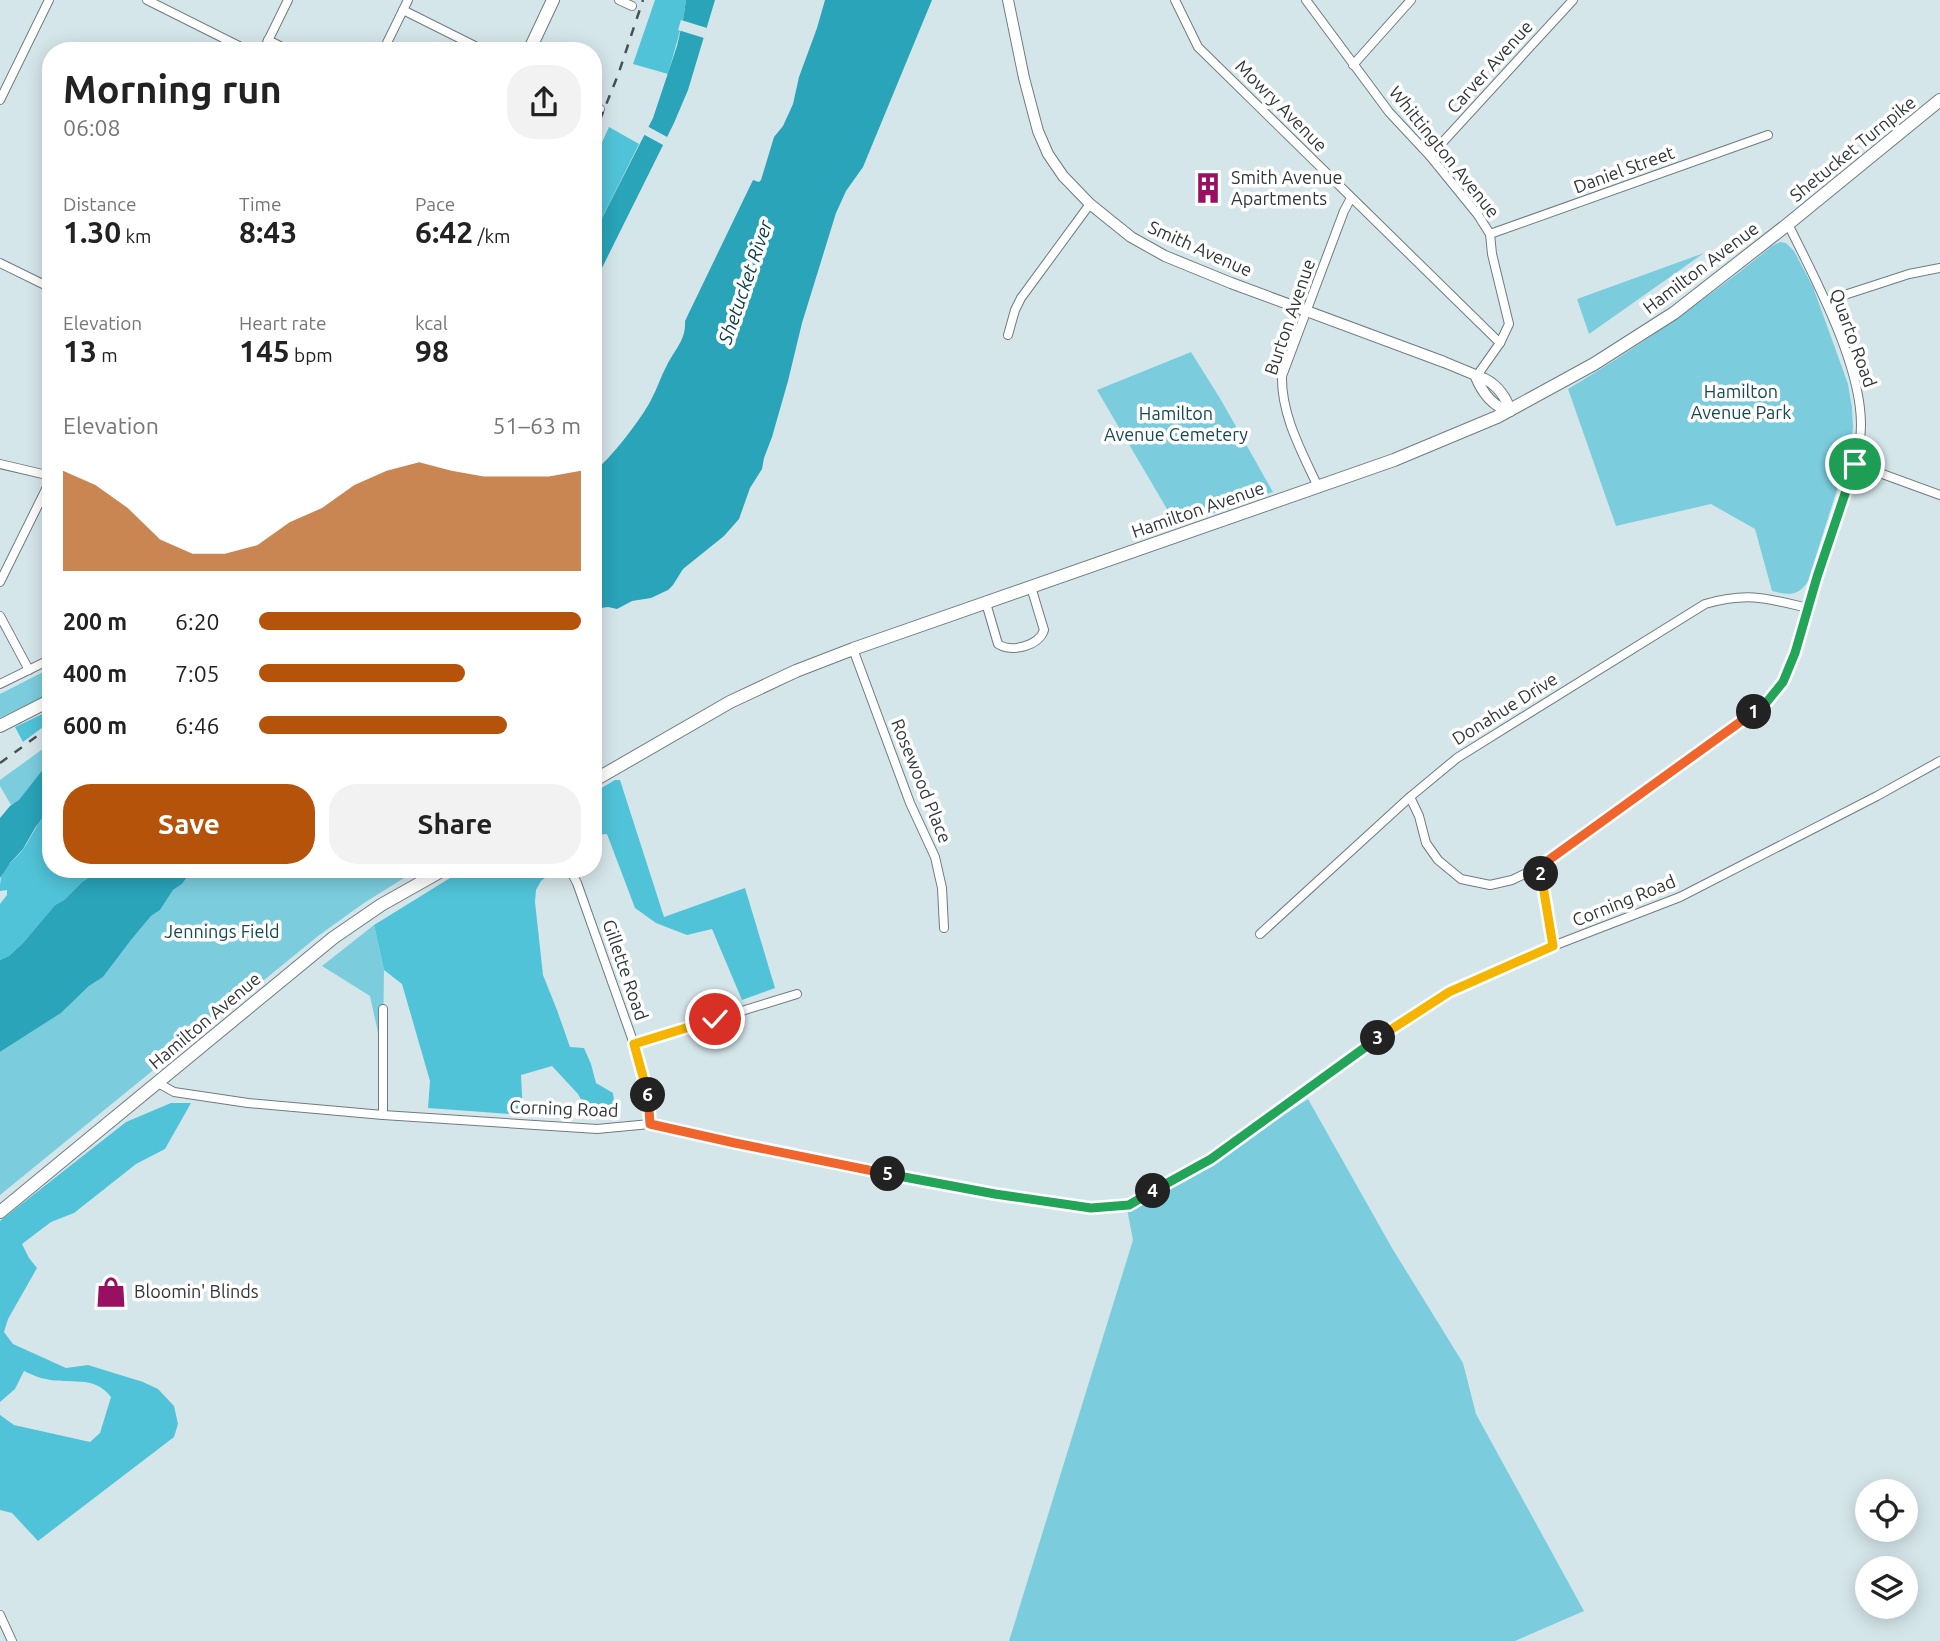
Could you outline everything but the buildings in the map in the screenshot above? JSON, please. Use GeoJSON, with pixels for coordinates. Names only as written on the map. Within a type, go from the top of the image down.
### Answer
{"type":"FeatureCollection","features":[{"type":"Feature","properties":{"kind":"main road"},"geometry":{"type":"LineString","coordinates":[[533,42],[554,0]]}},
{"type":"Feature","properties":{"kind":"main road","name":"Shetucket Turnpike"},"geometry":{"type":"LineString","coordinates":[[1788,224],[1940,100]]}},
{"type":"Feature","properties":{"kind":"main road","name":"Hamilton Avenue"},"geometry":{"type":"LineString","coordinates":[[602,776],[730,702],[796,671],[1318,487],[1441,442],[1510,411],[1594,364],[1662,320],[1705,290],[1788,224]]}},
{"type":"Feature","properties":{"kind":"main road"},"geometry":{"type":"LineString","coordinates":[[0,726],[42,705]]}},
{"type":"Feature","properties":{"kind":"main road","name":"Hamilton Avenue"},"geometry":{"type":"LineString","coordinates":[[0,1212],[333,938],[381,905],[429,878]]}},
{"type":"Feature","properties":{"kind":"street"},"geometry":{"type":"LineString","coordinates":[[0,100],[49,0]]}},
{"type":"Feature","properties":{"kind":"street"},"geometry":{"type":"LineString","coordinates":[[147,0],[231,42]]}},
{"type":"Feature","properties":{"kind":"street"},"geometry":{"type":"LineString","coordinates":[[272,42],[268,40],[288,0]]}},
{"type":"Feature","properties":{"kind":"street"},"geometry":{"type":"LineString","coordinates":[[387,42],[408,0]]}},
{"type":"Feature","properties":{"kind":"street"},"geometry":{"type":"LineString","coordinates":[[619,0],[632,6]]}},
{"type":"Feature","properties":{"kind":"street","name":"Smith Avenue"},"geometry":{"type":"LineString","coordinates":[[1008,0],[1024,78],[1042,141],[1063,176],[1090,204],[1131,237],[1165,256],[1485,379],[1505,398],[1510,411]]}},
{"type":"Feature","properties":{"kind":"street","name":"Mowry Avenue"},"geometry":{"type":"LineString","coordinates":[[1175,0],[1198,47],[1500,343]]}},
{"type":"Feature","properties":{"kind":"street","name":"Whittington Avenue"},"geometry":{"type":"LineString","coordinates":[[1306,0],[1389,112],[1430,156],[1490,234],[1492,254],[1509,324],[1500,343],[1476,377]]}},
{"type":"Feature","properties":{"kind":"street"},"geometry":{"type":"LineString","coordinates":[[1353,65],[1412,0]]}},
{"type":"Feature","properties":{"kind":"street","name":"Carver Avenue"},"geometry":{"type":"LineString","coordinates":[[1430,156],[1573,0]]}},
{"type":"Feature","properties":{"kind":"street"},"geometry":{"type":"LineString","coordinates":[[403,10],[467,42]]}},
{"type":"Feature","properties":{"kind":"street","name":"Daniel Street"},"geometry":{"type":"LineString","coordinates":[[1490,234],[1768,135]]}},
{"type":"Feature","properties":{"kind":"street","name":"Burton Avenue"},"geometry":{"type":"LineString","coordinates":[[1318,487],[1289,421],[1282,395],[1282,376],[1351,198]]}},
{"type":"Feature","properties":{"kind":"street"},"geometry":{"type":"LineString","coordinates":[[1008,335],[1021,298],[1090,204]]}},
{"type":"Feature","properties":{"kind":"street","name":"Quarto Road"},"geometry":{"type":"LineString","coordinates":[[1409,797],[1419,816],[1426,843],[1438,860],[1461,878],[1490,885],[1512,880],[1539,867],[1766,703],[1783,682],[1795,653],[1855,464],[1861,411],[1855,383],[1826,301],[1788,224]]}},
{"type":"Feature","properties":{"kind":"street"},"geometry":{"type":"LineString","coordinates":[[0,263],[42,284]]}},
{"type":"Feature","properties":{"kind":"street"},"geometry":{"type":"LineString","coordinates":[[1826,301],[1909,274],[1940,268]]}},
{"type":"Feature","properties":{"kind":"street"},"geometry":{"type":"LineString","coordinates":[[0,464],[42,475]]}},
{"type":"Feature","properties":{"kind":"street"},"geometry":{"type":"LineString","coordinates":[[1855,464],[1940,495]]}},
{"type":"Feature","properties":{"kind":"street"},"geometry":{"type":"LineString","coordinates":[[0,582],[42,496]]}},
{"type":"Feature","properties":{"kind":"street"},"geometry":{"type":"LineString","coordinates":[[986,603],[998,644],[1009,649],[1027,645],[1043,632],[1031,587]]}},
{"type":"Feature","properties":{"kind":"street","name":"Donahue Drive"},"geometry":{"type":"LineString","coordinates":[[1260,934],[1409,797],[1457,758],[1705,604],[1729,597],[1758,597],[1808,608]]}},
{"type":"Feature","properties":{"kind":"street"},"geometry":{"type":"LineString","coordinates":[[0,616],[29,670]]}},
{"type":"Feature","properties":{"kind":"street","name":"Rosewood Place"},"geometry":{"type":"LineString","coordinates":[[853,649],[915,815],[935,857],[942,888],[944,928]]}},
{"type":"Feature","properties":{"kind":"street"},"geometry":{"type":"LineString","coordinates":[[0,684],[42,664]]}},
{"type":"Feature","properties":{"kind":"street","name":"Corning Road"},"geometry":{"type":"LineString","coordinates":[[158,1083],[174,1092],[248,1103],[383,1115],[597,1129],[650,1124],[995,1194],[1091,1208],[1129,1205],[1211,1159],[1383,1035],[1449,992],[1553,946],[1679,897],[1866,802],[1940,761]]}},
{"type":"Feature","properties":{"kind":"street"},"geometry":{"type":"LineString","coordinates":[[1539,867],[1544,883],[1553,946]]}},
{"type":"Feature","properties":{"kind":"street","name":"Gillette Road"},"geometry":{"type":"LineString","coordinates":[[574,878],[634,1044],[647,1089],[650,1124]]}},
{"type":"Feature","properties":{"kind":"street"},"geometry":{"type":"LineString","coordinates":[[634,1044],[797,994]]}},
{"type":"Feature","properties":{"kind":"street"},"geometry":{"type":"LineString","coordinates":[[383,1009],[383,1115]]}},
{"type":"Feature","properties":{"kind":"street"},"geometry":{"type":"LineString","coordinates":[[0,1615],[12,1641]]}},
{"type":"Feature","properties":{"kind":"green space","name":"Hamilton Avenue Park"},"geometry":{"type":"Polygon","coordinates":[[[1780,242],[1786,243],[1794,251],[1813,287],[1848,384],[1853,428],[1849,452],[1808,581],[1801,590],[1788,594],[1772,591],[1755,529],[1711,504],[1616,526],[1568,389],[1673,321],[1780,242]]]}},
{"type":"Feature","properties":{"kind":"green space"},"geometry":{"type":"Polygon","coordinates":[[[1704,253],[1589,334],[1577,299],[1704,253]]]}},
{"type":"Feature","properties":{"kind":"green space","name":"Hamilton Avenue Cemetery"},"geometry":{"type":"Polygon","coordinates":[[[1191,352],[1273,492],[1177,526],[1097,390],[1191,352]]]}},
{"type":"Feature","properties":{"kind":"green space"},"geometry":{"type":"Polygon","coordinates":[[[42,673],[42,697],[0,718],[0,694],[42,673]]]}},
{"type":"Feature","properties":{"kind":"green space"},"geometry":{"type":"Polygon","coordinates":[[[42,750],[42,771],[18,802],[11,805],[0,786],[0,780],[42,750]]]}},
{"type":"Feature","properties":{"kind":"green space","name":"Jennings Field"},"geometry":{"type":"Polygon","coordinates":[[[186,878],[404,878],[318,936],[0,1195],[0,1052],[61,1013],[89,986],[103,977],[151,916],[160,910],[173,890],[186,878]]]}},
{"type":"Feature","properties":{"kind":"green space"},"geometry":{"type":"Polygon","coordinates":[[[374,925],[384,970],[383,1040],[379,1037],[370,996],[322,966],[374,925]]]}},
{"type":"Feature","properties":{"kind":"green space"},"geometry":{"type":"Polygon","coordinates":[[[1308,1099],[1392,1248],[1463,1363],[1476,1414],[1584,1611],[1515,1641],[1009,1641],[1133,1240],[1127,1209],[1165,1191],[1308,1099]]]}},
{"type":"Feature","properties":{"kind":"shaded area"},"geometry":{"type":"Polygon","coordinates":[[[655,0],[686,0],[668,74],[633,64],[655,0]]]}},
{"type":"Feature","properties":{"kind":"shaded area"},"geometry":{"type":"Polygon","coordinates":[[[609,127],[639,144],[602,218],[602,142],[609,127]]]}},
{"type":"Feature","properties":{"kind":"shaded area"},"geometry":{"type":"Polygon","coordinates":[[[42,714],[42,728],[23,742],[15,727],[42,714]]]}},
{"type":"Feature","properties":{"kind":"shaded area"},"geometry":{"type":"Polygon","coordinates":[[[620,780],[664,917],[745,888],[775,988],[742,1000],[712,929],[687,935],[656,923],[635,908],[607,834],[602,834],[602,788],[620,780]]]}},
{"type":"Feature","properties":{"kind":"shaded area"},"geometry":{"type":"Polygon","coordinates":[[[42,819],[42,878],[88,878],[55,905],[9,956],[0,960],[0,904],[7,895],[7,890],[0,891],[0,880],[42,819]]]}},
{"type":"Feature","properties":{"kind":"shaded area"},"geometry":{"type":"Polygon","coordinates":[[[450,878],[545,878],[536,890],[535,902],[543,975],[570,1047],[584,1048],[596,1083],[613,1093],[615,1110],[591,1118],[578,1094],[552,1066],[521,1075],[523,1115],[428,1108],[430,1081],[402,984],[384,970],[374,925],[450,878]]]}},
{"type":"Feature","properties":{"kind":"shaded area"},"geometry":{"type":"Polygon","coordinates":[[[171,1103],[191,1103],[165,1149],[136,1164],[74,1213],[51,1222],[22,1244],[37,1268],[8,1319],[4,1332],[13,1344],[66,1368],[88,1365],[158,1389],[174,1406],[178,1424],[174,1437],[38,1541],[12,1513],[0,1510],[0,1415],[14,1425],[90,1442],[100,1433],[111,1397],[97,1385],[55,1381],[24,1371],[15,1389],[0,1402],[0,1221],[126,1122],[171,1103]]]}},
{"type":"Feature","properties":{"kind":"water"},"geometry":{"type":"Polygon","coordinates":[[[686,0],[715,0],[688,90],[602,268],[602,218],[653,118],[683,20],[686,0]]]}},
{"type":"Feature","properties":{"kind":"water","name":"Shetucket River"},"geometry":{"type":"Polygon","coordinates":[[[825,0],[932,0],[863,167],[846,191],[836,213],[802,323],[762,469],[750,488],[739,519],[724,536],[683,569],[668,590],[651,598],[632,601],[617,609],[602,608],[602,464],[647,408],[682,339],[685,321],[753,180],[761,180],[774,137],[783,126],[793,104],[799,77],[825,0]]]}},
{"type":"Feature","properties":{"kind":"water"},"geometry":{"type":"Polygon","coordinates":[[[42,771],[42,819],[0,878],[0,818],[19,800],[42,771]]]}},
{"type":"Feature","properties":{"kind":"water"},"geometry":{"type":"Polygon","coordinates":[[[88,878],[186,878],[173,890],[160,910],[151,916],[103,977],[89,986],[61,1013],[0,1052],[0,960],[9,956],[23,943],[55,905],[88,878]]]}},
{"type":"Feature","properties":{"kind":"pier"},"geometry":{"type":"Polygon","coordinates":[[[681,20],[707,28],[704,38],[678,30],[681,20]]]}},
{"type":"Feature","properties":{"kind":"pier"},"geometry":{"type":"Polygon","coordinates":[[[645,125],[669,138],[665,146],[641,133],[645,125]]]}},
{"type":"Feature","properties":{"kind":"railway"},"geometry":{"type":"LineString","coordinates":[[602,115],[643,0]]}},
{"type":"Feature","properties":{"kind":"railway"},"geometry":{"type":"LineString","coordinates":[[0,763],[42,733]]}},
{"type":"Feature","properties":{"kind":"place","name":"Smith Avenue Apartments"},"geometry":{"type":"Point","coordinates":[1208,188]}},
{"type":"Feature","properties":{"kind":"place","name":"Bloomin' Blinds"},"geometry":{"type":"Point","coordinates":[111,1292]}},
{"type":"Feature","properties":{"kind":"route"},"geometry":{"type":"LineString","coordinates":[[715,1019],[634,1044],[647,1089],[650,1124],[995,1194],[1091,1208],[1129,1205],[1211,1159],[1383,1035],[1449,992],[1553,946],[1544,883],[1539,867],[1766,703],[1783,682],[1795,653],[1855,464]]}}]}
